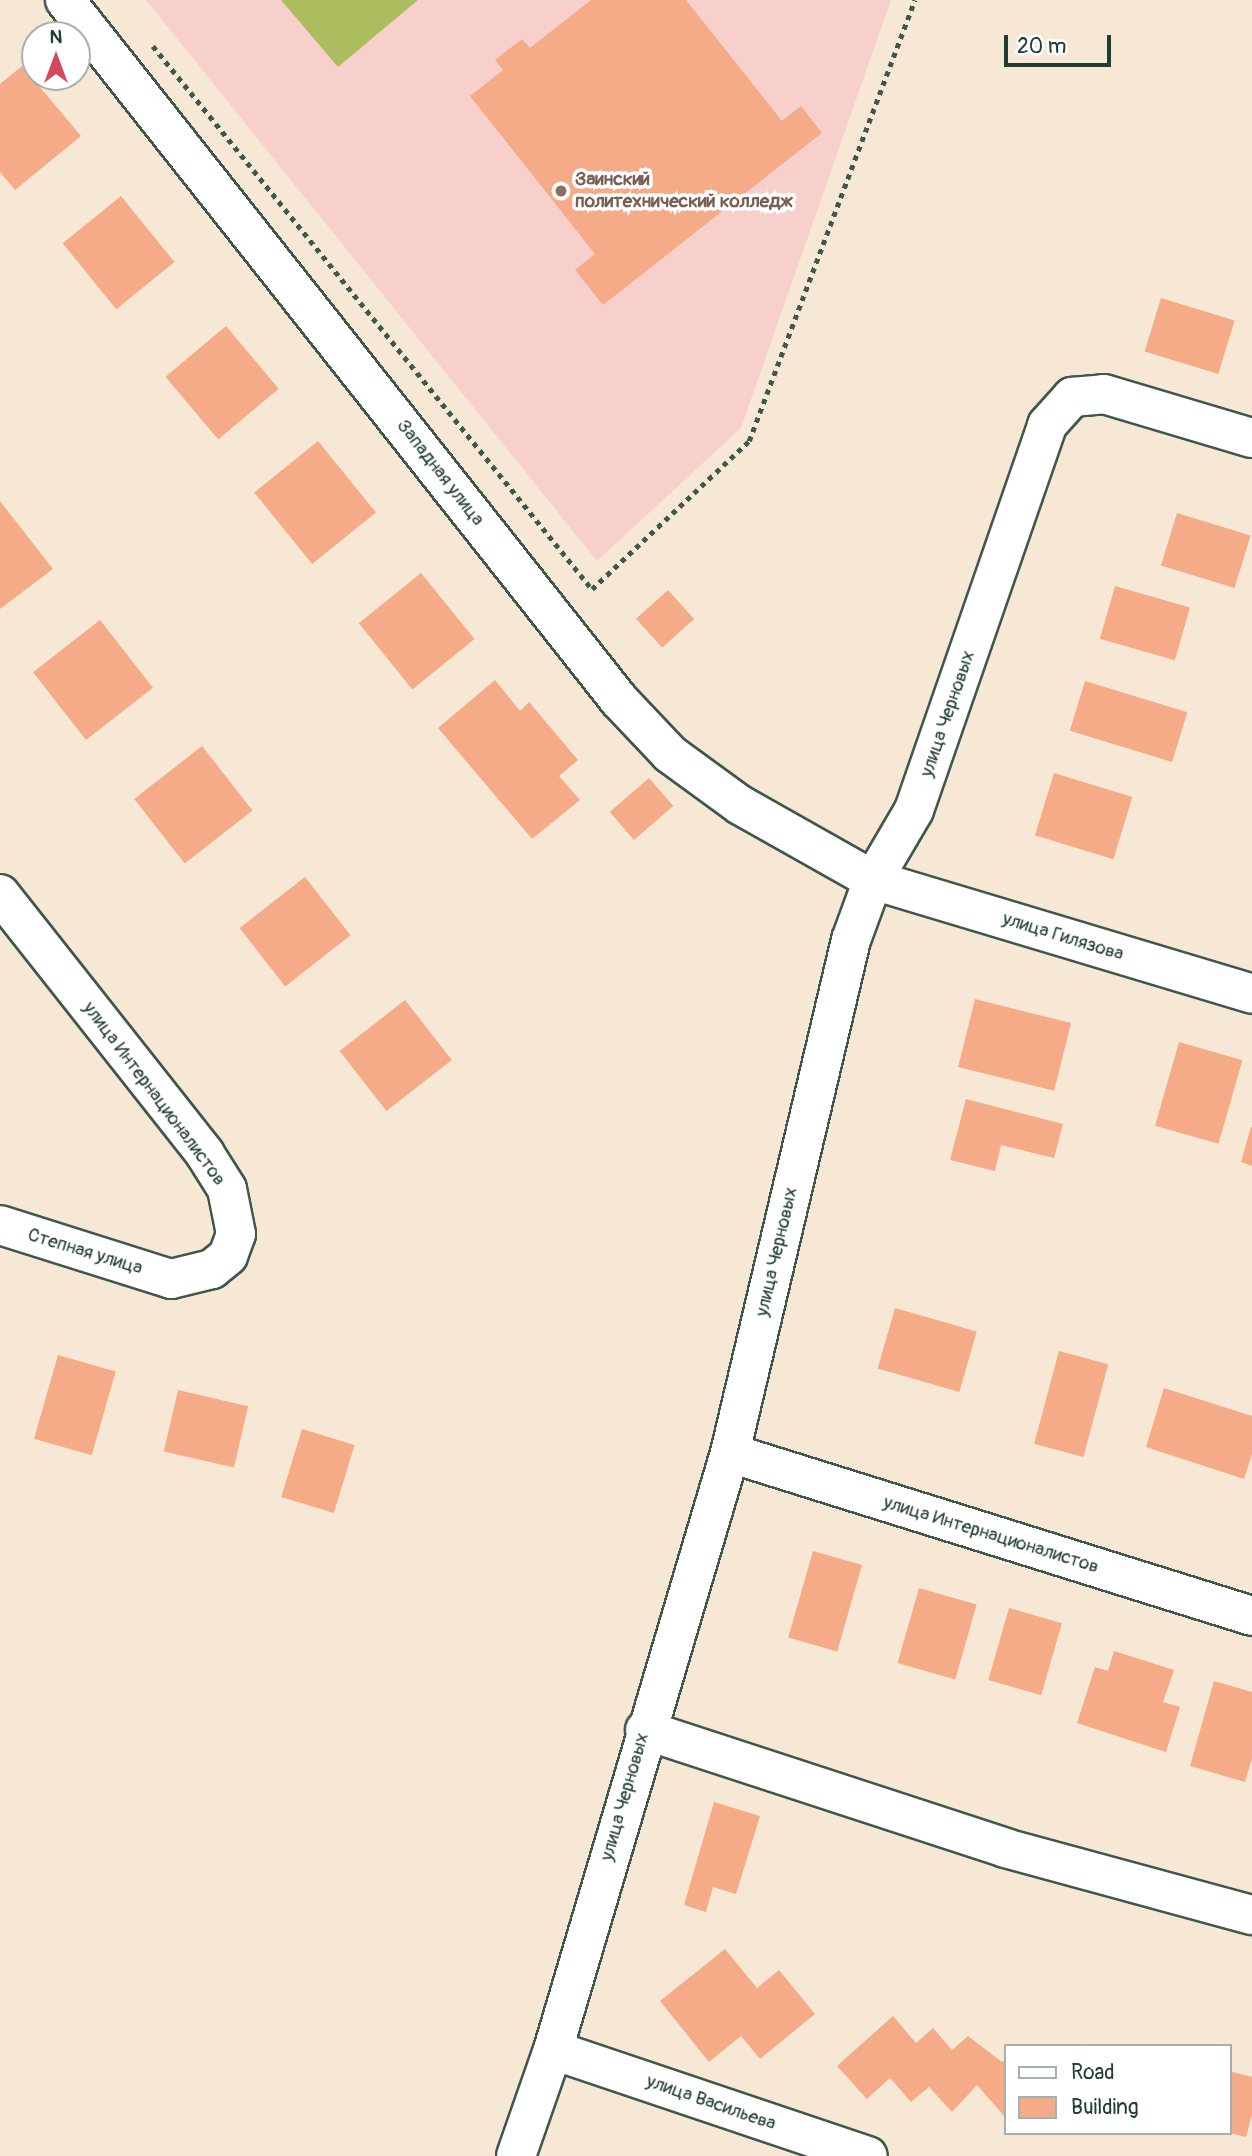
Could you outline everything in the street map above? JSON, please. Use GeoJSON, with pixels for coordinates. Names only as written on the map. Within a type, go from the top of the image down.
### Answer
{"type":"FeatureCollection","features":[{"type":"Feature","properties":{"kind":"street","name":"Западная улица"},"geometry":{"type":"LineString","coordinates":[[65,0],[619,700],[670,754],[740,805],[873,880]]}},
{"type":"Feature","properties":{"kind":"street","name":"улица Черновых"},"geometry":{"type":"LineString","coordinates":[[516,2156],[553,2050],[645,1730],[730,1453],[851,940],[873,880],[914,810],[1047,425],[1072,397],[1104,394],[1252,438]]}},
{"type":"Feature","properties":{"kind":"street","name":"улица Гилязова"},"geometry":{"type":"LineString","coordinates":[[873,880],[1252,994]]}},
{"type":"Feature","properties":{"kind":"street","name":"улица Интернационалистов"},"geometry":{"type":"LineString","coordinates":[[0,894],[228,1189],[236,1234],[228,1256],[212,1269],[171,1279]]}},
{"type":"Feature","properties":{"kind":"street","name":"Степная улица"},"geometry":{"type":"LineString","coordinates":[[0,1225],[171,1279]]}},
{"type":"Feature","properties":{"kind":"street","name":"улица Интернационалистов"},"geometry":{"type":"LineString","coordinates":[[730,1453],[1252,1616]]}},
{"type":"Feature","properties":{"kind":"street"},"geometry":{"type":"LineString","coordinates":[[645,1730],[1005,1848],[1252,1915]]}},
{"type":"Feature","properties":{"kind":"street","name":"улица Васильева"},"geometry":{"type":"LineString","coordinates":[[553,2050],[868,2156]]}},
{"type":"Feature","properties":{"kind":"path"},"geometry":{"type":"LineString","coordinates":[[151,43],[592,589],[749,441],[915,0]]}},
{"type":"Feature","properties":{"kind":"shaded area","name":"Заинский политехнический колледж"},"geometry":{"type":"Polygon","coordinates":[[[146,0],[891,0],[741,428],[597,561],[146,0]]]}},
{"type":"Feature","properties":{"kind":"green space"},"geometry":{"type":"Polygon","coordinates":[[[281,0],[418,0],[338,67],[281,0]]]}},
{"type":"Feature","properties":{"kind":"building"},"geometry":{"type":"Polygon","coordinates":[[[591,0],[686,0],[782,121],[801,106],[822,133],[603,305],[575,270],[595,254],[470,96],[503,70],[495,60],[522,39],[530,48],[591,0]]]}},
{"type":"Feature","properties":{"kind":"building"},"geometry":{"type":"Polygon","coordinates":[[[21,67],[21,91],[43,91],[81,136],[15,190],[0,172],[0,84],[21,67]]]}},
{"type":"Feature","properties":{"kind":"building"},"geometry":{"type":"Polygon","coordinates":[[[121,196],[174,262],[116,309],[63,243],[121,196]]]}},
{"type":"Feature","properties":{"kind":"building"},"geometry":{"type":"Polygon","coordinates":[[[1161,298],[1235,321],[1218,374],[1145,352],[1161,298]]]}},
{"type":"Feature","properties":{"kind":"building"},"geometry":{"type":"Polygon","coordinates":[[[226,326],[279,389],[218,440],[165,377],[226,326]]]}},
{"type":"Feature","properties":{"kind":"building"},"geometry":{"type":"Polygon","coordinates":[[[318,441],[376,512],[312,564],[254,493],[318,441]]]}},
{"type":"Feature","properties":{"kind":"building"},"geometry":{"type":"Polygon","coordinates":[[[0,501],[53,569],[0,609],[0,501]]]}},
{"type":"Feature","properties":{"kind":"building"},"geometry":{"type":"Polygon","coordinates":[[[1177,513],[1251,536],[1235,588],[1161,566],[1177,513]]]}},
{"type":"Feature","properties":{"kind":"building"},"geometry":{"type":"Polygon","coordinates":[[[421,573],[474,639],[412,689],[359,623],[421,573]]]}},
{"type":"Feature","properties":{"kind":"building"},"geometry":{"type":"Polygon","coordinates":[[[1115,586],[1190,607],[1175,660],[1100,639],[1115,586]]]}},
{"type":"Feature","properties":{"kind":"building"},"geometry":{"type":"Polygon","coordinates":[[[668,590],[694,619],[662,648],[636,619],[668,590]]]}},
{"type":"Feature","properties":{"kind":"building"},"geometry":{"type":"Polygon","coordinates":[[[100,620],[153,688],[86,740],[33,672],[100,620]]]}},
{"type":"Feature","properties":{"kind":"building"},"geometry":{"type":"Polygon","coordinates":[[[495,680],[520,711],[529,702],[578,760],[559,776],[580,800],[532,839],[438,728],[495,680]]]}},
{"type":"Feature","properties":{"kind":"building"},"geometry":{"type":"Polygon","coordinates":[[[1085,681],[1187,712],[1172,762],[1070,731],[1085,681]]]}},
{"type":"Feature","properties":{"kind":"building"},"geometry":{"type":"Polygon","coordinates":[[[202,746],[252,811],[185,864],[134,799],[202,746]]]}},
{"type":"Feature","properties":{"kind":"building"},"geometry":{"type":"Polygon","coordinates":[[[1054,773],[1132,797],[1113,859],[1035,835],[1054,773]]]}},
{"type":"Feature","properties":{"kind":"building"},"geometry":{"type":"Polygon","coordinates":[[[649,778],[673,806],[634,840],[610,812],[649,778]]]}},
{"type":"Feature","properties":{"kind":"building"},"geometry":{"type":"Polygon","coordinates":[[[305,877],[351,935],[285,986],[240,928],[305,877]]]}},
{"type":"Feature","properties":{"kind":"building"},"geometry":{"type":"Polygon","coordinates":[[[975,999],[1071,1023],[1054,1091],[958,1067],[975,999]]]}},
{"type":"Feature","properties":{"kind":"building"},"geometry":{"type":"Polygon","coordinates":[[[405,1000],[452,1060],[386,1111],[340,1051],[405,1000]]]}},
{"type":"Feature","properties":{"kind":"building"},"geometry":{"type":"Polygon","coordinates":[[[1179,1042],[1242,1060],[1218,1144],[1155,1126],[1179,1042]]]}},
{"type":"Feature","properties":{"kind":"building"},"geometry":{"type":"Polygon","coordinates":[[[966,1099],[1063,1124],[1054,1158],[1001,1145],[995,1171],[950,1160],[966,1099]]]}},
{"type":"Feature","properties":{"kind":"building"},"geometry":{"type":"Polygon","coordinates":[[[1252,1127],[1252,1166],[1241,1162],[1252,1127]]]}},
{"type":"Feature","properties":{"kind":"building"},"geometry":{"type":"Polygon","coordinates":[[[895,1308],[977,1331],[959,1392],[878,1369],[895,1308]]]}},
{"type":"Feature","properties":{"kind":"building"},"geometry":{"type":"Polygon","coordinates":[[[1059,1351],[1108,1364],[1083,1457],[1034,1444],[1059,1351]]]}},
{"type":"Feature","properties":{"kind":"building"},"geometry":{"type":"Polygon","coordinates":[[[58,1355],[116,1372],[92,1455],[34,1439],[58,1355]]]}},
{"type":"Feature","properties":{"kind":"building"},"geometry":{"type":"Polygon","coordinates":[[[1164,1388],[1252,1416],[1252,1454],[1244,1479],[1146,1447],[1164,1388]]]}},
{"type":"Feature","properties":{"kind":"building"},"geometry":{"type":"Polygon","coordinates":[[[178,1390],[248,1406],[234,1468],[164,1451],[178,1390]]]}},
{"type":"Feature","properties":{"kind":"building"},"geometry":{"type":"Polygon","coordinates":[[[302,1429],[355,1445],[334,1513],[281,1497],[302,1429]]]}},
{"type":"Feature","properties":{"kind":"building"},"geometry":{"type":"Polygon","coordinates":[[[813,1551],[862,1565],[837,1652],[788,1638],[813,1551]]]}},
{"type":"Feature","properties":{"kind":"building"},"geometry":{"type":"Polygon","coordinates":[[[919,1588],[977,1605],[955,1680],[898,1663],[919,1588]]]}},
{"type":"Feature","properties":{"kind":"building"},"geometry":{"type":"Polygon","coordinates":[[[1009,1608],[1062,1623],[1041,1695],[988,1680],[1009,1608]]]}},
{"type":"Feature","properties":{"kind":"building"},"geometry":{"type":"Polygon","coordinates":[[[1114,1651],[1174,1670],[1163,1702],[1180,1707],[1166,1752],[1077,1723],[1095,1667],[1108,1671],[1114,1651]]]}},
{"type":"Feature","properties":{"kind":"building"},"geometry":{"type":"Polygon","coordinates":[[[1214,1681],[1252,1692],[1252,1758],[1245,1782],[1190,1766],[1214,1681]]]}},
{"type":"Feature","properties":{"kind":"building"},"geometry":{"type":"Polygon","coordinates":[[[714,1802],[760,1816],[736,1894],[713,1887],[706,1912],[684,1905],[714,1802]]]}},
{"type":"Feature","properties":{"kind":"building"},"geometry":{"type":"Polygon","coordinates":[[[725,1949],[757,1988],[779,1970],[815,2014],[760,2059],[741,2036],[709,2062],[660,2001],[725,1949]]]}},
{"type":"Feature","properties":{"kind":"building"},"geometry":{"type":"Polygon","coordinates":[[[893,2016],[916,2043],[933,2028],[952,2050],[968,2036],[1002,2062],[1004,2061],[1004,2116],[977,2085],[952,2112],[929,2087],[911,2102],[890,2078],[867,2099],[837,2066],[893,2016]]]}},
{"type":"Feature","properties":{"kind":"building"},"geometry":{"type":"Polygon","coordinates":[[[1231,2072],[1252,2077],[1252,2115],[1246,2137],[1231,2133],[1231,2072]]]}},
{"type":"Feature","properties":{"kind":"place","name":"Заинский политехнический колледж"},"geometry":{"type":"Point","coordinates":[561,191]}}]}
